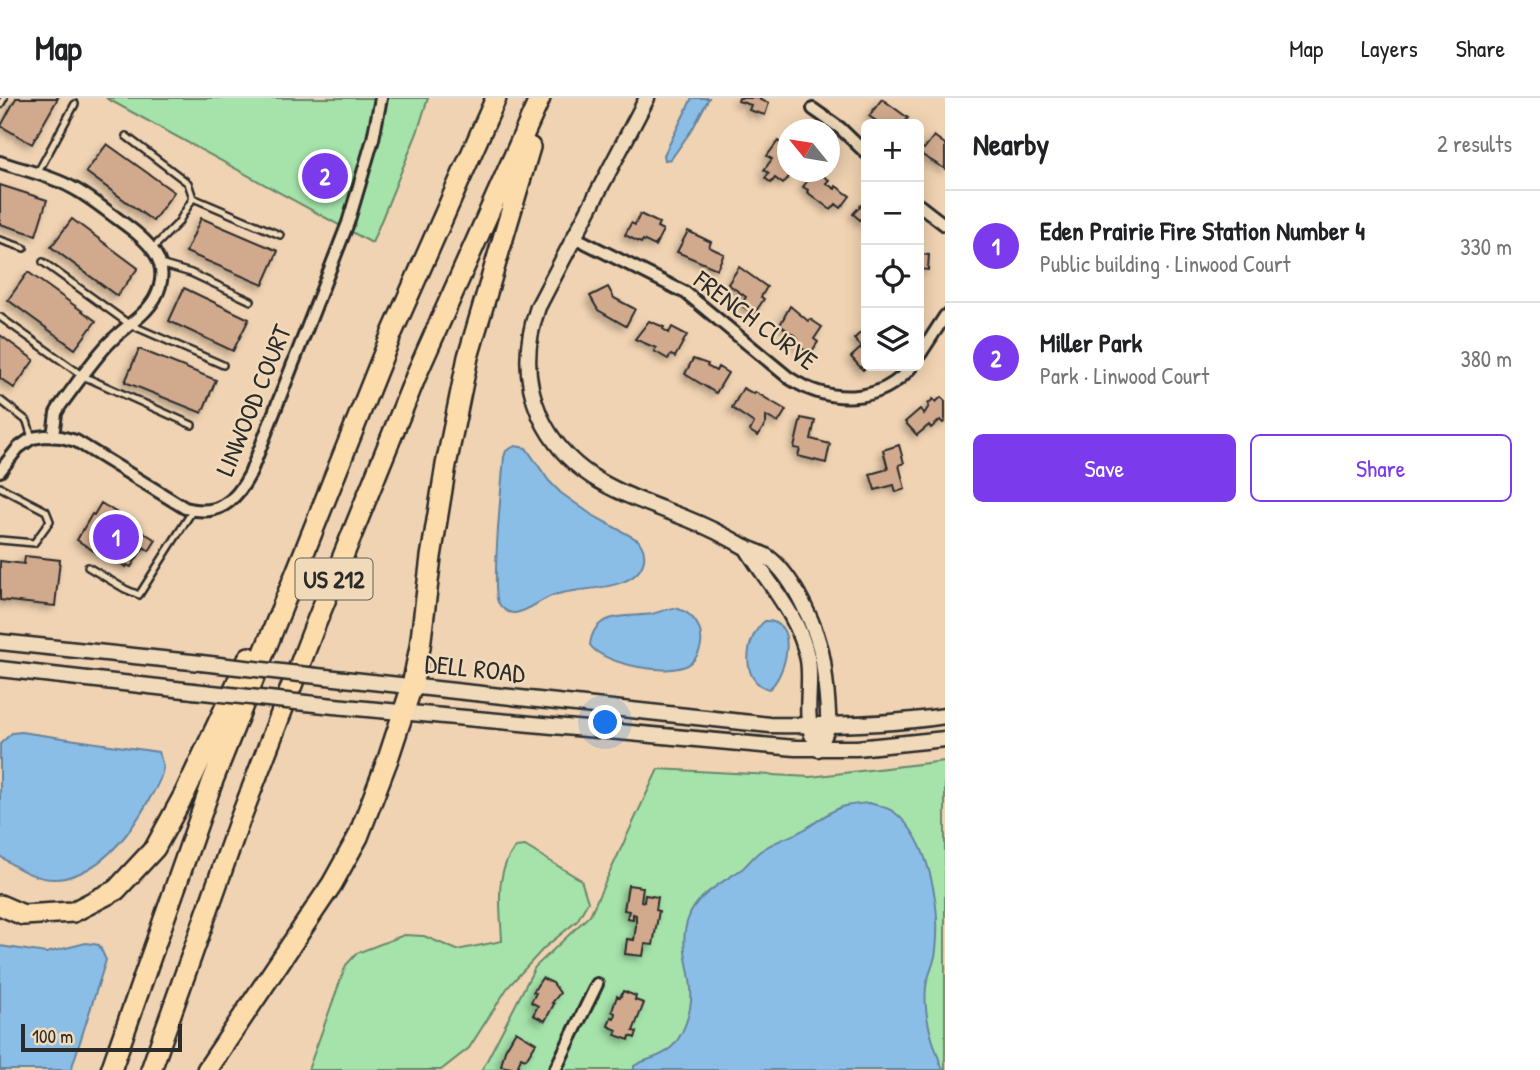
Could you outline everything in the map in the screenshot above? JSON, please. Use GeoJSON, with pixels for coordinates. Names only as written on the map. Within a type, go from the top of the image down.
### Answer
{"type":"FeatureCollection","features":[{"type":"Feature","properties":{"kind":"highway","name":"US 212"},"geometry":{"type":"LineString","coordinates":[[111,1070],[213,780],[392,333],[496,98]]}},
{"type":"Feature","properties":{"kind":"highway","name":"US 212"},"geometry":{"type":"LineString","coordinates":[[151,1070],[239,822],[320,615],[418,371],[540,98]]}},
{"type":"Feature","properties":{"kind":"highway"},"geometry":{"type":"LineString","coordinates":[[207,1070],[332,884],[358,836],[388,760],[401,712],[412,686],[420,647],[444,478],[468,357],[529,149],[551,98]]}},
{"type":"Feature","properties":{"kind":"highway"},"geometry":{"type":"LineString","coordinates":[[0,905],[23,915],[73,912],[116,890],[155,848],[185,793],[250,655],[342,429],[392,333]]}},
{"type":"Feature","properties":{"kind":"main road"},"geometry":{"type":"LineString","coordinates":[[647,98],[538,307],[528,344],[531,390],[548,432],[571,460],[591,478],[730,537],[769,558],[792,585],[807,611],[821,650],[828,726],[818,749]]}},
{"type":"Feature","properties":{"kind":"main road"},"geometry":{"type":"LineString","coordinates":[[746,547],[782,597],[797,624],[807,658],[810,682],[809,726],[818,749]]}},
{"type":"Feature","properties":{"kind":"main road","name":"DELL ROAD"},"geometry":{"type":"LineString","coordinates":[[0,642],[770,725],[828,726],[902,722],[945,716]]}},
{"type":"Feature","properties":{"kind":"main road","name":"DELL ROAD"},"geometry":{"type":"LineString","coordinates":[[0,669],[334,706],[722,743],[818,749],[945,739]]}},
{"type":"Feature","properties":{"kind":"street","name":"LINWOOD COURT"},"geometry":{"type":"LineString","coordinates":[[193,510],[200,512],[227,504],[239,494],[250,474],[348,223],[373,139],[381,98]]}},
{"type":"Feature","properties":{"kind":"street"},"geometry":{"type":"LineString","coordinates":[[813,109],[840,128],[861,148]]}},
{"type":"Feature","properties":{"kind":"street"},"geometry":{"type":"LineString","coordinates":[[0,162],[56,180],[84,194],[140,235],[153,248],[159,264],[159,288],[153,301],[110,342],[83,376],[56,413],[53,436]]}},
{"type":"Feature","properties":{"kind":"street"},"geometry":{"type":"LineString","coordinates":[[924,209],[945,225]]}},
{"type":"Feature","properties":{"kind":"street","name":"FRENCH CURVE"},"geometry":{"type":"LineString","coordinates":[[574,237],[686,293],[789,378],[805,388],[822,394],[859,397],[876,393],[906,371]]}},
{"type":"Feature","properties":{"kind":"street"},"geometry":{"type":"LineString","coordinates":[[924,348],[945,316]]}},
{"type":"Feature","properties":{"kind":"street"},"geometry":{"type":"LineString","coordinates":[[0,471],[18,448],[32,438],[53,436],[76,441],[185,508],[193,510]]}},
{"type":"Feature","properties":{"kind":"street"},"geometry":{"type":"LineString","coordinates":[[555,1070],[597,984]]}},
{"type":"Feature","properties":{"kind":"lane"},"geometry":{"type":"LineString","coordinates":[[0,105],[4,98]]}},
{"type":"Feature","properties":{"kind":"lane"},"geometry":{"type":"LineString","coordinates":[[37,174],[75,104]]}},
{"type":"Feature","properties":{"kind":"lane"},"geometry":{"type":"LineString","coordinates":[[126,136],[188,183],[193,198],[280,235]]}},
{"type":"Feature","properties":{"kind":"lane"},"geometry":{"type":"LineString","coordinates":[[153,248],[178,223],[193,198]]}},
{"type":"Feature","properties":{"kind":"lane"},"geometry":{"type":"LineString","coordinates":[[0,240],[24,248]]}},
{"type":"Feature","properties":{"kind":"lane"},"geometry":{"type":"LineString","coordinates":[[43,262],[129,324],[223,365]]}},
{"type":"Feature","properties":{"kind":"lane"},"geometry":{"type":"LineString","coordinates":[[159,264],[191,273],[251,301]]}},
{"type":"Feature","properties":{"kind":"lane"},"geometry":{"type":"LineString","coordinates":[[0,317],[83,376],[192,425]]}},
{"type":"Feature","properties":{"kind":"lane"},"geometry":{"type":"LineString","coordinates":[[0,400],[27,421],[32,438]]}},
{"type":"Feature","properties":{"kind":"lane"},"geometry":{"type":"LineString","coordinates":[[0,487],[46,512],[50,521],[34,543],[0,540]]}},
{"type":"Feature","properties":{"kind":"lane"},"geometry":{"type":"LineString","coordinates":[[88,567],[139,595],[193,510]]}},
{"type":"Feature","properties":{"kind":"green space"},"geometry":{"type":"Polygon","coordinates":[[[106,98],[428,98],[417,133],[372,243],[106,98]]]}},
{"type":"Feature","properties":{"kind":"green space"},"geometry":{"type":"Polygon","coordinates":[[[945,761],[945,1070],[482,1070],[535,967],[590,915],[658,769],[810,777],[945,761]]]}},
{"type":"Feature","properties":{"kind":"green space"},"geometry":{"type":"Polygon","coordinates":[[[525,846],[581,880],[588,902],[577,921],[544,948],[508,987],[469,1048],[441,1070],[308,1070],[346,965],[357,953],[404,935],[424,936],[457,950],[502,941],[501,880],[509,857],[516,847],[525,846]]]}},
{"type":"Feature","properties":{"kind":"water"},"geometry":{"type":"Polygon","coordinates":[[[692,98],[709,98],[693,128],[671,159],[665,160],[664,155],[692,98]]]}},
{"type":"Feature","properties":{"kind":"water"},"geometry":{"type":"Polygon","coordinates":[[[515,446],[526,448],[549,481],[561,493],[592,515],[638,540],[644,554],[639,571],[619,583],[554,595],[520,612],[510,613],[503,608],[498,602],[496,592],[498,532],[504,457],[506,451],[515,446]]]}},
{"type":"Feature","properties":{"kind":"water"},"geometry":{"type":"Polygon","coordinates":[[[674,608],[690,615],[700,629],[701,646],[698,654],[692,662],[683,667],[639,667],[608,658],[590,645],[593,633],[605,620],[652,614],[674,608]]]}},
{"type":"Feature","properties":{"kind":"water"},"geometry":{"type":"Polygon","coordinates":[[[765,621],[776,623],[783,629],[786,638],[780,673],[769,689],[759,685],[753,678],[748,658],[753,637],[765,621]]]}},
{"type":"Feature","properties":{"kind":"water"},"geometry":{"type":"Polygon","coordinates":[[[21,732],[158,752],[160,756],[163,766],[161,775],[126,835],[93,866],[65,878],[39,877],[14,866],[0,856],[0,744],[12,733],[21,732]]]}},
{"type":"Feature","properties":{"kind":"water"},"geometry":{"type":"Polygon","coordinates":[[[869,803],[891,810],[906,824],[924,856],[930,875],[937,915],[937,933],[925,998],[932,1040],[943,1070],[634,1070],[634,1066],[663,1054],[673,1046],[683,1031],[691,996],[684,937],[688,919],[697,903],[767,847],[805,829],[837,809],[869,803]]]}},
{"type":"Feature","properties":{"kind":"water"},"geometry":{"type":"Polygon","coordinates":[[[86,943],[99,945],[106,960],[71,1070],[0,1070],[0,946],[46,953],[86,943]]]}},
{"type":"Feature","properties":{"kind":"building"},"geometry":{"type":"Polygon","coordinates":[[[16,98],[58,98],[32,144],[1,126],[16,98]]]}},
{"type":"Feature","properties":{"kind":"building"},"geometry":{"type":"Polygon","coordinates":[[[739,98],[761,98],[760,100],[769,103],[765,115],[749,110],[751,105],[738,101],[739,98]]]}},
{"type":"Feature","properties":{"kind":"building"},"geometry":{"type":"Polygon","coordinates":[[[882,99],[908,118],[874,119],[869,116],[882,99]]]}},
{"type":"Feature","properties":{"kind":"building"},"geometry":{"type":"Polygon","coordinates":[[[934,136],[945,144],[945,169],[924,156],[924,149],[934,136]]]}},
{"type":"Feature","properties":{"kind":"building"},"geometry":{"type":"Polygon","coordinates":[[[777,142],[777,180],[775,178],[771,183],[765,178],[769,173],[764,170],[772,159],[767,156],[777,142]]]}},
{"type":"Feature","properties":{"kind":"building"},"geometry":{"type":"Polygon","coordinates":[[[107,144],[174,192],[153,221],[86,172],[107,144]]]}},
{"type":"Feature","properties":{"kind":"building"},"geometry":{"type":"Polygon","coordinates":[[[807,182],[827,182],[850,196],[841,208],[836,204],[831,210],[803,187],[807,182]]]}},
{"type":"Feature","properties":{"kind":"building"},"geometry":{"type":"Polygon","coordinates":[[[0,185],[47,200],[36,235],[0,224],[0,185]]]}},
{"type":"Feature","properties":{"kind":"building"},"geometry":{"type":"Polygon","coordinates":[[[861,205],[861,221],[853,214],[861,205]]]}},
{"type":"Feature","properties":{"kind":"building"},"geometry":{"type":"Polygon","coordinates":[[[640,214],[659,223],[657,227],[663,230],[655,246],[625,235],[631,223],[635,225],[640,214]]]}},
{"type":"Feature","properties":{"kind":"building"},"geometry":{"type":"Polygon","coordinates":[[[201,218],[278,251],[263,285],[186,252],[201,218]]]}},
{"type":"Feature","properties":{"kind":"building"},"geometry":{"type":"Polygon","coordinates":[[[72,219],[138,268],[117,296],[51,247],[72,219]]]}},
{"type":"Feature","properties":{"kind":"building"},"geometry":{"type":"Polygon","coordinates":[[[688,231],[711,242],[709,247],[724,254],[717,269],[677,252],[688,231]]]}},
{"type":"Feature","properties":{"kind":"building"},"geometry":{"type":"Polygon","coordinates":[[[924,254],[929,255],[928,270],[924,270],[924,254]]]}},
{"type":"Feature","properties":{"kind":"building"},"geometry":{"type":"Polygon","coordinates":[[[739,267],[767,287],[761,297],[764,299],[754,314],[741,305],[746,297],[728,284],[739,267]]]}},
{"type":"Feature","properties":{"kind":"building"},"geometry":{"type":"Polygon","coordinates":[[[28,272],[96,321],[75,349],[8,300],[28,272]]]}},
{"type":"Feature","properties":{"kind":"building"},"geometry":{"type":"Polygon","coordinates":[[[608,287],[614,298],[635,309],[626,326],[598,310],[590,296],[608,287]]]}},
{"type":"Feature","properties":{"kind":"building"},"geometry":{"type":"Polygon","coordinates":[[[184,288],[249,319],[233,351],[169,321],[184,288]]]}},
{"type":"Feature","properties":{"kind":"building"},"geometry":{"type":"Polygon","coordinates":[[[790,306],[808,321],[810,319],[822,327],[814,339],[818,342],[810,354],[795,343],[798,338],[780,325],[790,306]]]}},
{"type":"Feature","properties":{"kind":"building"},"geometry":{"type":"Polygon","coordinates":[[[649,321],[664,327],[669,333],[672,327],[687,335],[675,357],[671,355],[668,359],[654,351],[656,348],[635,339],[649,321]]]}},
{"type":"Feature","properties":{"kind":"building"},"geometry":{"type":"Polygon","coordinates":[[[861,332],[861,346],[854,339],[861,332]]]}},
{"type":"Feature","properties":{"kind":"building"},"geometry":{"type":"Polygon","coordinates":[[[0,335],[34,360],[14,388],[0,378],[0,335]]]}},
{"type":"Feature","properties":{"kind":"building"},"geometry":{"type":"Polygon","coordinates":[[[861,348],[861,368],[851,357],[861,348]]]}},
{"type":"Feature","properties":{"kind":"building"},"geometry":{"type":"Polygon","coordinates":[[[139,349],[216,380],[202,413],[125,382],[139,349]]]}},
{"type":"Feature","properties":{"kind":"building"},"geometry":{"type":"Polygon","coordinates":[[[693,359],[708,364],[707,366],[716,371],[718,367],[728,373],[716,393],[685,374],[693,359]]]}},
{"type":"Feature","properties":{"kind":"building"},"geometry":{"type":"Polygon","coordinates":[[[743,388],[786,410],[778,423],[766,416],[766,423],[758,436],[750,431],[754,423],[732,408],[743,388]]]}},
{"type":"Feature","properties":{"kind":"building"},"geometry":{"type":"Polygon","coordinates":[[[941,397],[945,401],[945,421],[943,423],[940,420],[931,428],[929,425],[917,435],[905,422],[920,409],[924,414],[933,399],[936,402],[941,397]]]}},
{"type":"Feature","properties":{"kind":"building"},"geometry":{"type":"Polygon","coordinates":[[[801,418],[815,421],[811,439],[830,444],[826,463],[798,456],[800,449],[794,448],[801,418]]]}},
{"type":"Feature","properties":{"kind":"building"},"geometry":{"type":"Polygon","coordinates":[[[899,445],[904,463],[899,465],[905,489],[896,492],[894,485],[875,490],[870,474],[888,469],[883,450],[899,445]]]}},
{"type":"Feature","properties":{"kind":"building"},"geometry":{"type":"Polygon","coordinates":[[[101,503],[122,516],[121,519],[156,540],[149,551],[144,547],[131,567],[126,567],[99,550],[97,553],[77,540],[101,503]]]}},
{"type":"Feature","properties":{"kind":"building"},"geometry":{"type":"Polygon","coordinates":[[[25,556],[60,560],[55,606],[0,600],[0,561],[24,564],[25,556]]]}},
{"type":"Feature","properties":{"kind":"building"},"geometry":{"type":"Polygon","coordinates":[[[628,885],[643,887],[641,901],[644,902],[645,895],[658,897],[656,910],[659,911],[653,945],[645,944],[643,956],[625,954],[627,939],[634,940],[636,926],[636,915],[633,914],[633,919],[627,918],[629,911],[624,910],[628,885]]]}},
{"type":"Feature","properties":{"kind":"building"},"geometry":{"type":"Polygon","coordinates":[[[542,978],[553,983],[560,993],[552,1003],[554,1004],[545,1021],[533,1015],[538,1006],[531,1002],[536,993],[533,992],[542,978]]]}},
{"type":"Feature","properties":{"kind":"building"},"geometry":{"type":"Polygon","coordinates":[[[623,991],[636,996],[635,1000],[644,1003],[633,1031],[637,1032],[635,1038],[630,1036],[629,1040],[615,1035],[617,1030],[608,1026],[611,1017],[614,1018],[615,1013],[612,1011],[617,996],[620,998],[623,991]]]}},
{"type":"Feature","properties":{"kind":"building"},"geometry":{"type":"Polygon","coordinates":[[[516,1031],[536,1043],[526,1059],[521,1057],[517,1069],[501,1066],[505,1050],[516,1031]]]}},
{"type":"Feature","properties":{"kind":"place","name":"Miller Park"},"geometry":{"type":"Point","coordinates":[325,176]}},
{"type":"Feature","properties":{"kind":"place","name":"Eden Prairie Fire Station Number 4"},"geometry":{"type":"Point","coordinates":[116,537]}}]}
